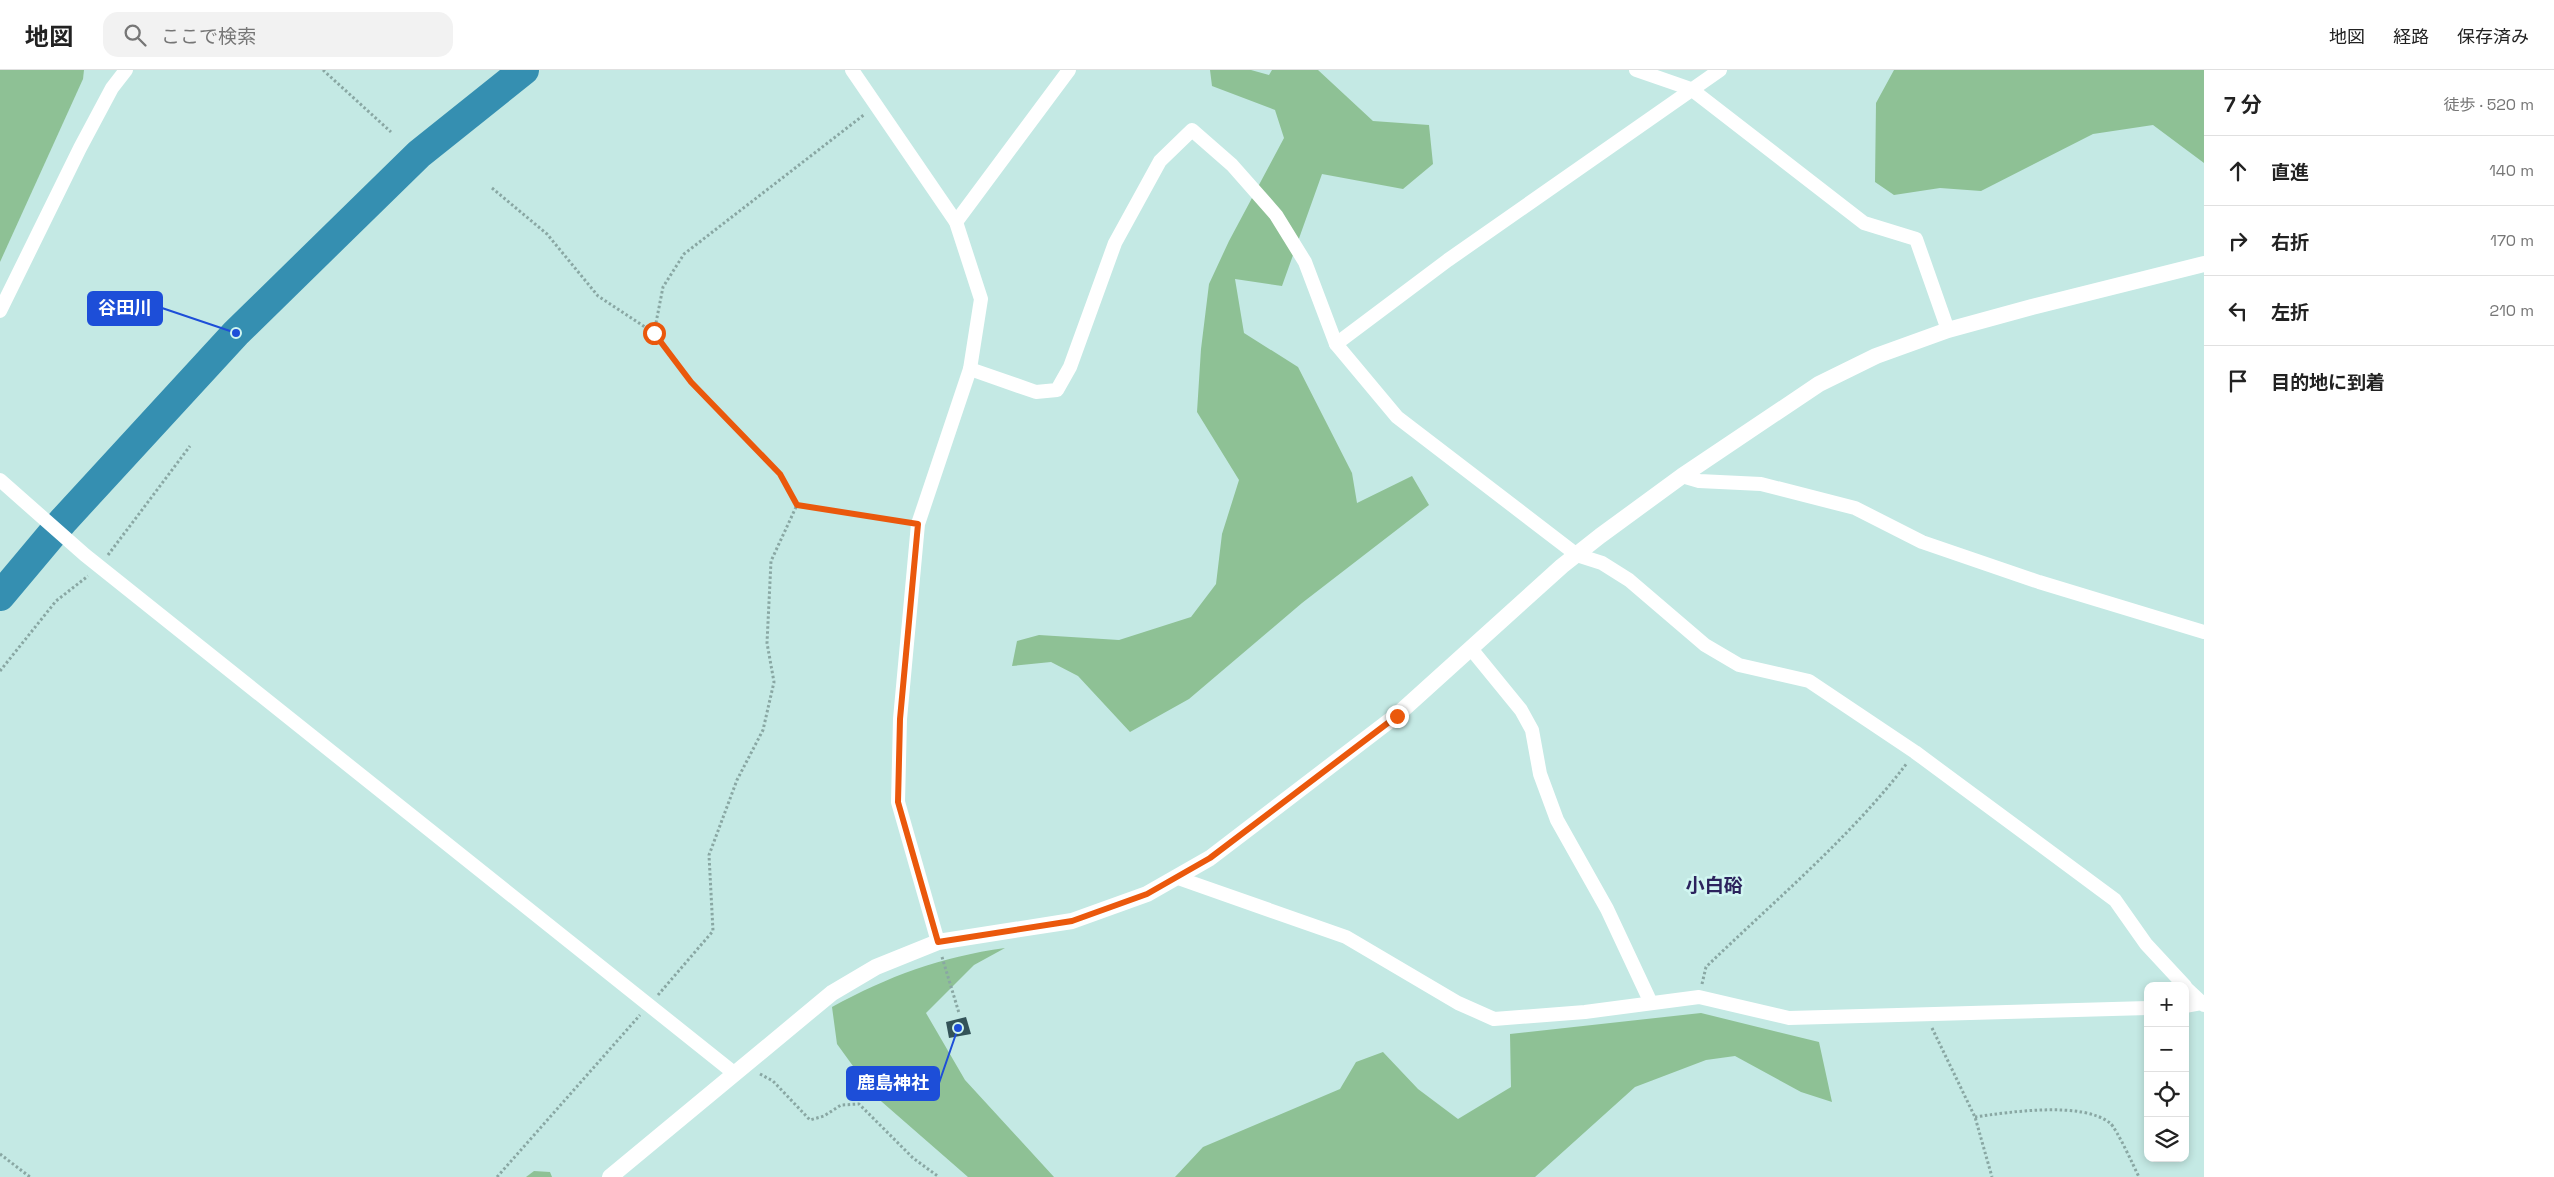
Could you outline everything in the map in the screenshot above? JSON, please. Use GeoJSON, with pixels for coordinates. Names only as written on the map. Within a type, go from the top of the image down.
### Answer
{"type":"FeatureCollection","features":[{"type":"Feature","properties":{"kind":"street"},"geometry":{"type":"LineString","coordinates":[[0,311],[80,148],[112,88],[126,70]]}},
{"type":"Feature","properties":{"kind":"street"},"geometry":{"type":"LineString","coordinates":[[852,70],[956,222],[981,299],[970,369],[918,524],[900,719],[898,802],[938,942]]}},
{"type":"Feature","properties":{"kind":"street"},"geometry":{"type":"LineString","coordinates":[[956,222],[1069,70]]}},
{"type":"Feature","properties":{"kind":"street"},"geometry":{"type":"LineString","coordinates":[[1636,70],[1691,89],[1864,223],[1916,239],[1948,330]]}},
{"type":"Feature","properties":{"kind":"street"},"geometry":{"type":"LineString","coordinates":[[1336,344],[1448,260],[1720,70]]}},
{"type":"Feature","properties":{"kind":"street"},"geometry":{"type":"LineString","coordinates":[[970,369],[1036,392],[1057,390],[1070,367],[1115,243],[1160,161],[1192,130],[1232,165],[1276,215],[1305,262],[1336,344],[1397,418],[1577,555],[1602,563],[1630,580],[1705,644],[1739,665],[1809,681],[1915,752],[2115,900],[2146,944],[2181,982]]}},
{"type":"Feature","properties":{"kind":"street"},"geometry":{"type":"LineString","coordinates":[[610,1177],[832,993],[876,967],[938,942],[1072,921],[1147,894],[1210,858],[1397,716],[1577,555],[1682,476],[1819,384],[1876,356],[1948,330],[2204,264]]}},
{"type":"Feature","properties":{"kind":"street"},"geometry":{"type":"LineString","coordinates":[[1682,476],[1699,481],[1761,484],[1855,508],[1922,542],[2039,582],[2204,632]]}},
{"type":"Feature","properties":{"kind":"street"},"geometry":{"type":"LineString","coordinates":[[4,484],[85,555],[649,1005],[739,1069]]}},
{"type":"Feature","properties":{"kind":"street"},"geometry":{"type":"LineString","coordinates":[[1472,650],[1521,710],[1532,730],[1540,774],[1557,820],[1607,909],[1651,1003]]}},
{"type":"Feature","properties":{"kind":"street"},"geometry":{"type":"LineString","coordinates":[[1178,878],[1346,937],[1458,1003],[1494,1019],[1585,1012],[1699,996],[1789,1018],[2144,1008]]}},
{"type":"Feature","properties":{"kind":"street"},"geometry":{"type":"LineString","coordinates":[[2189,990],[2202,1004]]}},
{"type":"Feature","properties":{"kind":"street"},"geometry":{"type":"LineString","coordinates":[[2189,1006],[2202,1004]]}},
{"type":"Feature","properties":{"kind":"path"},"geometry":{"type":"LineString","coordinates":[[324,70],[391,132]]}},
{"type":"Feature","properties":{"kind":"path"},"geometry":{"type":"LineString","coordinates":[[654,333],[663,287],[684,254],[876,106]]}},
{"type":"Feature","properties":{"kind":"path"},"geometry":{"type":"LineString","coordinates":[[492,188],[547,234],[598,296],[654,333],[691,382],[780,474],[797,505]]}},
{"type":"Feature","properties":{"kind":"path"},"geometry":{"type":"LineString","coordinates":[[797,505],[918,524]]}},
{"type":"Feature","properties":{"kind":"path"},"geometry":{"type":"LineString","coordinates":[[497,1177],[713,931],[709,855],[737,780],[764,730],[774,682],[767,643],[771,561],[797,505]]}},
{"type":"Feature","properties":{"kind":"path"},"geometry":{"type":"LineString","coordinates":[[1699,996],[1706,967],[1848,830],[1890,785],[1915,752]]}},
{"type":"Feature","properties":{"kind":"path"},"geometry":{"type":"LineString","coordinates":[[938,942],[959,1013]]}},
{"type":"Feature","properties":{"kind":"path"},"geometry":{"type":"LineString","coordinates":[[1926,1014],[1975,1117],[1992,1177]]}},
{"type":"Feature","properties":{"kind":"path"},"geometry":{"type":"LineString","coordinates":[[739,1069],[773,1081],[810,1120],[824,1116],[841,1105],[858,1104],[913,1158],[939,1177]]}},
{"type":"Feature","properties":{"kind":"path"},"geometry":{"type":"LineString","coordinates":[[1975,1117],[2038,1108],[2094,1115],[2111,1124],[2139,1177]]}},
{"type":"Feature","properties":{"kind":"path"},"geometry":{"type":"LineString","coordinates":[[0,1154],[30,1177]]}},
{"type":"Feature","properties":{"kind":"green space"},"geometry":{"type":"Polygon","coordinates":[[[0,70],[84,70],[83,79],[0,262],[0,70]]]}},
{"type":"Feature","properties":{"kind":"green space"},"geometry":{"type":"Polygon","coordinates":[[[1210,70],[1251,70],[1269,75],[1272,70],[1318,70],[1373,121],[1429,125],[1433,164],[1403,189],[1322,174],[1282,286],[1235,279],[1244,333],[1298,367],[1352,473],[1357,503],[1412,476],[1429,505],[1302,603],[1189,699],[1130,732],[1078,676],[1051,662],[1012,666],[1017,641],[1039,635],[1119,640],[1191,617],[1216,584],[1222,534],[1239,480],[1197,412],[1201,349],[1209,284],[1229,241],[1284,138],[1275,110],[1212,86],[1210,70]]]}},
{"type":"Feature","properties":{"kind":"green space"},"geometry":{"type":"Polygon","coordinates":[[[1894,70],[2204,70],[2204,163],[2153,125],[2093,134],[1981,191],[1940,188],[1894,195],[1875,182],[1876,103],[1894,70]]]}},
{"type":"Feature","properties":{"kind":"green space"},"geometry":{"type":"Polygon","coordinates":[[[1005,948],[974,965],[926,1013],[965,1080],[1054,1177],[968,1177],[874,1095],[837,1044],[832,1007],[874,986],[916,969],[937,962],[1005,948]]]}},
{"type":"Feature","properties":{"kind":"green space"},"geometry":{"type":"Polygon","coordinates":[[[1701,1013],[1819,1042],[1832,1102],[1801,1092],[1735,1056],[1706,1060],[1635,1087],[1535,1177],[1175,1177],[1203,1147],[1340,1089],[1356,1062],[1383,1052],[1418,1089],[1458,1119],[1511,1087],[1510,1034],[1701,1013]]]}},
{"type":"Feature","properties":{"kind":"green space"},"geometry":{"type":"Polygon","coordinates":[[[534,1171],[550,1172],[552,1177],[526,1177],[534,1171]]]}},
{"type":"Feature","properties":{"kind":"building"},"geometry":{"type":"Polygon","coordinates":[[[966,1017],[971,1034],[949,1038],[946,1022],[966,1017]]]}},
{"type":"Feature","properties":{"kind":"waterway"},"geometry":{"type":"LineString","coordinates":[[0,596],[63,521],[236,333],[419,154],[524,70]]}},
{"type":"Feature","properties":{"kind":"place","name":"谷田川"},"geometry":{"type":"Point","coordinates":[236,333]}},
{"type":"Feature","properties":{"kind":"place","name":"鹿島神社"},"geometry":{"type":"Point","coordinates":[958,1028]}},
{"type":"Feature","properties":{"kind":"district","name":"小白硲"},"geometry":{"type":"Point","coordinates":[1714,885]}},
{"type":"Feature","properties":{"kind":"route"},"geometry":{"type":"LineString","coordinates":[[654,333],[691,382],[780,474],[797,505],[918,524],[900,719],[898,802],[938,942],[1072,921],[1107,910],[1147,894],[1210,858],[1397,716]]}}]}
